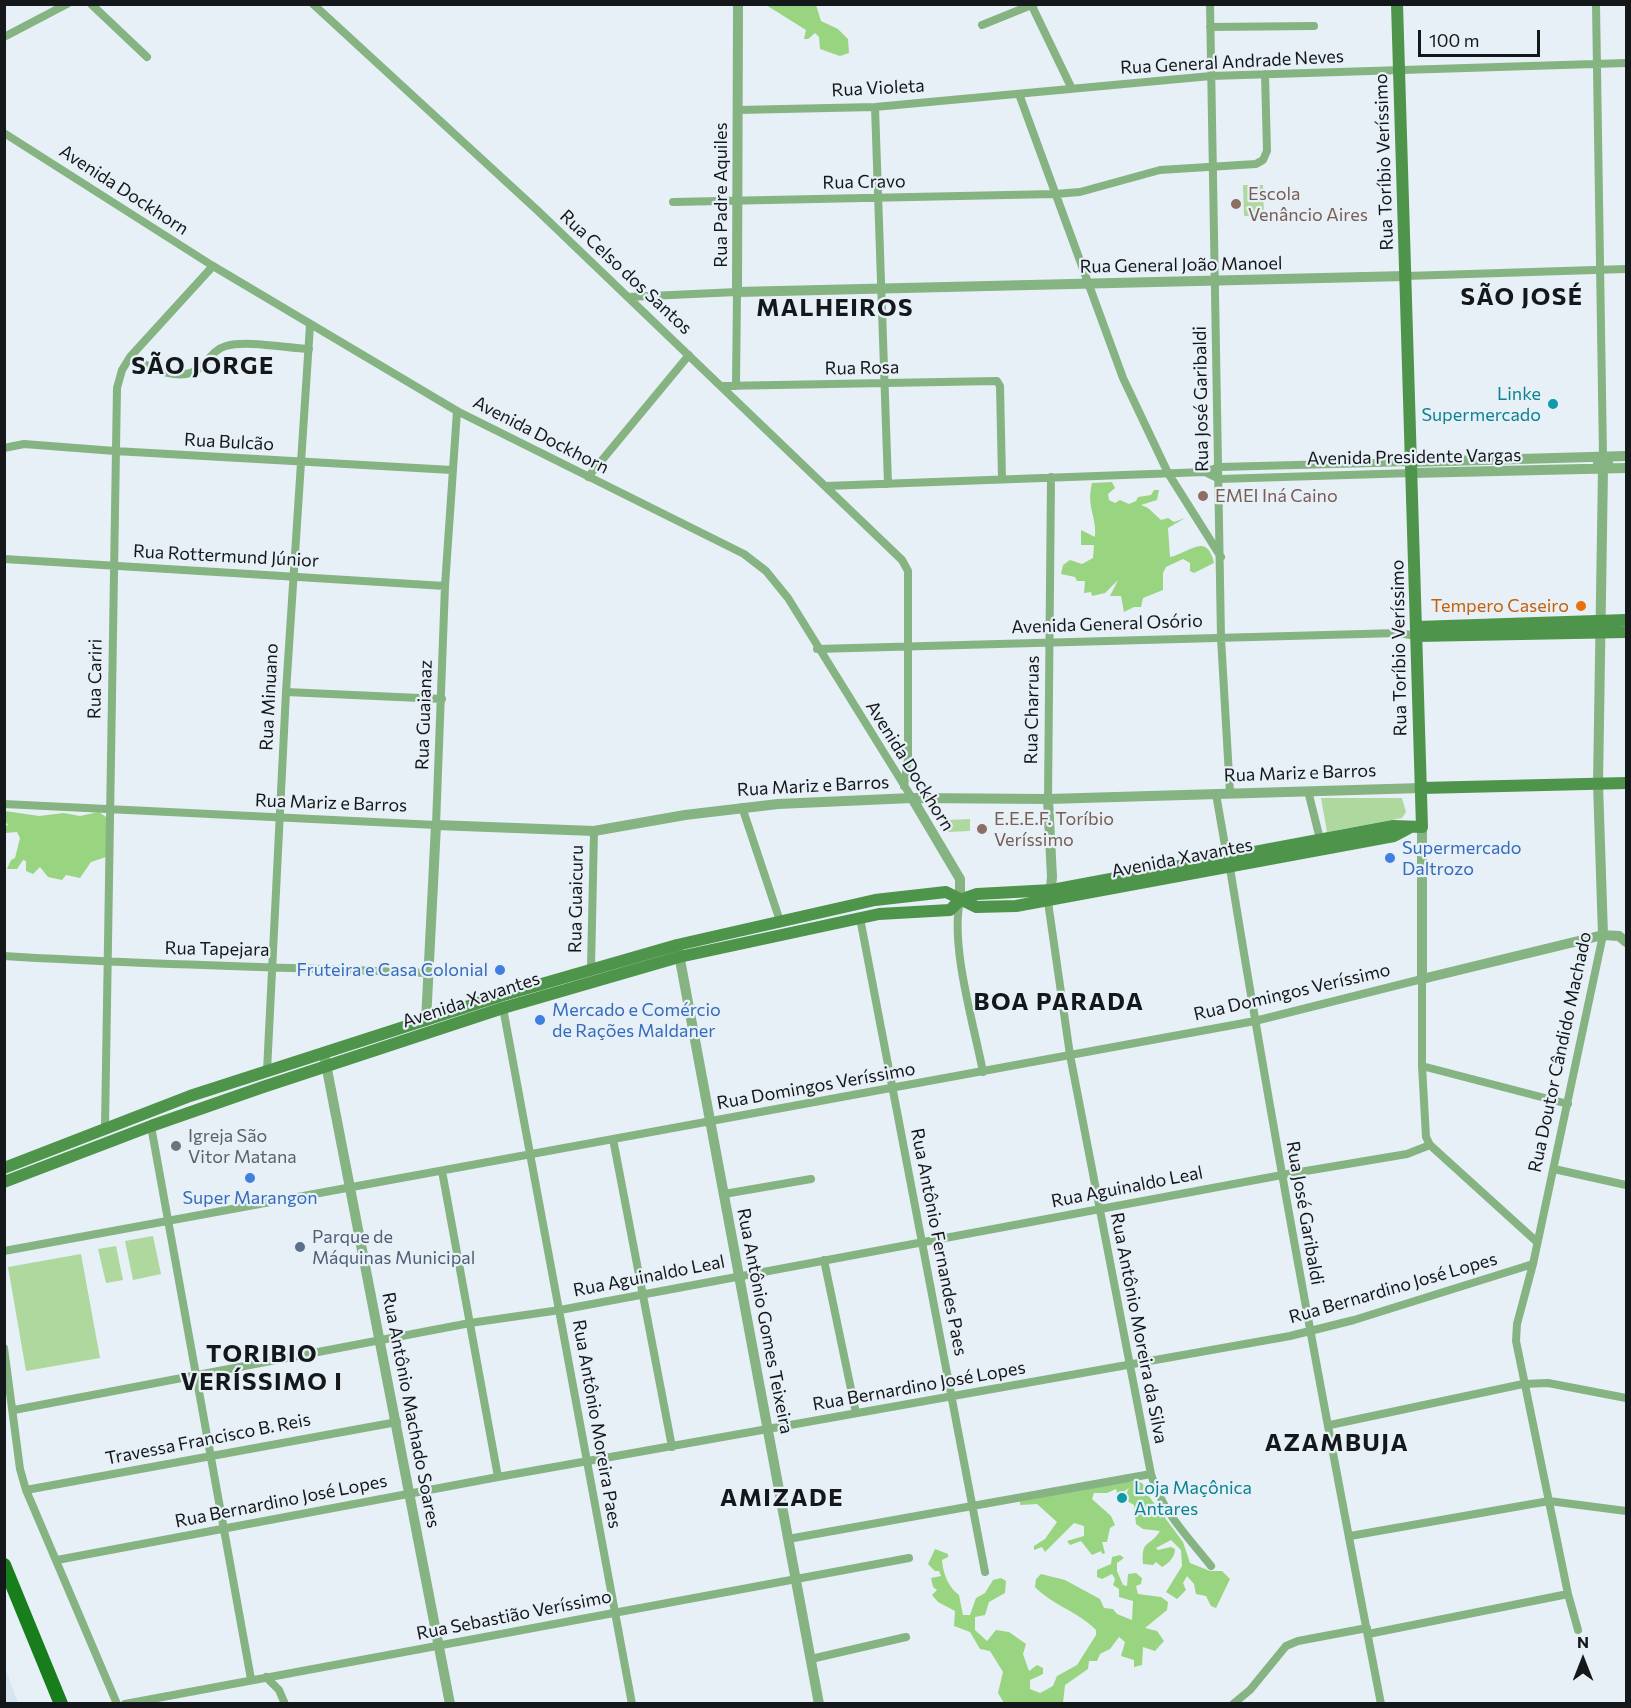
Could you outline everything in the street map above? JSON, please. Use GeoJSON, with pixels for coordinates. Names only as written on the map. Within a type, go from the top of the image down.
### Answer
{"type":"FeatureCollection","features":[{"type":"Feature","properties":{"kind":"main road","name":"Rua Toríbio Veríssimo"},"geometry":{"type":"LineString","coordinates":[[1397,4],[1422,826]]}},
{"type":"Feature","properties":{"kind":"main road","name":"Avenida General Osório"},"geometry":{"type":"LineString","coordinates":[[1600,627],[1626,620]]}},
{"type":"Feature","properties":{"kind":"main road","name":"Avenida General Osório"},"geometry":{"type":"LineString","coordinates":[[1417,632],[1600,627],[1626,632]]}},
{"type":"Feature","properties":{"kind":"main road","name":"Rua Mariz e Barros"},"geometry":{"type":"LineString","coordinates":[[1422,788],[1626,783]]}},
{"type":"Feature","properties":{"kind":"main road","name":"Avenida Xavantes"},"geometry":{"type":"LineString","coordinates":[[1229,862],[1320,839],[1393,826],[1409,828],[1422,826]]}},
{"type":"Feature","properties":{"kind":"main road","name":"Avenida Xavantes"},"geometry":{"type":"LineString","coordinates":[[4,1168],[105,1127],[267,1071],[591,969],[860,918],[950,910],[960,900],[977,894],[1050,896],[1229,862],[1394,836],[1409,828]]}},
{"type":"Feature","properties":{"kind":"main road","name":"Avenida Xavantes"},"geometry":{"type":"LineString","coordinates":[[4,1182],[151,1126],[678,951],[780,921],[875,900],[946,892]]}},
{"type":"Feature","properties":{"kind":"main road"},"geometry":{"type":"LineString","coordinates":[[946,892],[960,900]]}},
{"type":"Feature","properties":{"kind":"main road"},"geometry":{"type":"LineString","coordinates":[[4,1565],[61,1704]]}},
{"type":"Feature","properties":{"kind":"street"},"geometry":{"type":"LineString","coordinates":[[4,37],[67,4]]}},
{"type":"Feature","properties":{"kind":"street"},"geometry":{"type":"LineString","coordinates":[[91,4],[147,57]]}},
{"type":"Feature","properties":{"kind":"street","name":"Rua Celso dos Santos"},"geometry":{"type":"LineString","coordinates":[[313,4],[628,297],[902,560],[908,572],[908,647]]}},
{"type":"Feature","properties":{"kind":"street","name":"Rua Padre Aquiles"},"geometry":{"type":"LineString","coordinates":[[736,386],[739,201],[738,4]]}},
{"type":"Feature","properties":{"kind":"street","name":"Rua José Garibaldi"},"geometry":{"type":"LineString","coordinates":[[1210,4],[1221,638],[1230,793]]}},
{"type":"Feature","properties":{"kind":"street","name":"Rua Doutor Cândido Machado"},"geometry":{"type":"LineString","coordinates":[[1578,1630],[1568,1594],[1524,1384],[1516,1332],[1554,1170],[1603,935],[1598,784],[1603,469],[1608,463],[1603,457],[1602,270],[1596,4]]}},
{"type":"Feature","properties":{"kind":"street"},"geometry":{"type":"LineString","coordinates":[[982,25],[1032,5],[1072,89]]}},
{"type":"Feature","properties":{"kind":"street"},"geometry":{"type":"LineString","coordinates":[[1210,27],[1314,26]]}},
{"type":"Feature","properties":{"kind":"street","name":"Rua General Andrade Neves"},"geometry":{"type":"LineString","coordinates":[[1019,94],[1211,76],[1626,63]]}},
{"type":"Feature","properties":{"kind":"street","name":"Rua Cravo"},"geometry":{"type":"LineString","coordinates":[[673,202],[1055,194],[1080,192],[1160,170],[1256,164],[1263,160],[1267,151],[1265,74]]}},
{"type":"Feature","properties":{"kind":"street"},"geometry":{"type":"LineString","coordinates":[[1019,94],[1123,378],[1168,473],[1221,558]]}},
{"type":"Feature","properties":{"kind":"street","name":"Rua Violeta"},"geometry":{"type":"LineString","coordinates":[[738,110],[875,107],[1019,94]]}},
{"type":"Feature","properties":{"kind":"street"},"geometry":{"type":"LineString","coordinates":[[875,107],[888,484]]}},
{"type":"Feature","properties":{"kind":"street","name":"Avenida Dockhorn"},"geometry":{"type":"LineString","coordinates":[[4,133],[213,266],[457,411],[744,554],[766,571],[788,598],[817,650],[956,871],[960,879],[960,900]]}},
{"type":"Feature","properties":{"kind":"street","name":"Rua Cariri"},"geometry":{"type":"LineString","coordinates":[[105,1127],[117,388],[122,370],[130,357],[213,266]]}},
{"type":"Feature","properties":{"kind":"street","name":"Rua General João Manoel"},"geometry":{"type":"LineString","coordinates":[[737,292],[1626,269]]}},
{"type":"Feature","properties":{"kind":"street"},"geometry":{"type":"LineString","coordinates":[[628,297],[737,292]]}},
{"type":"Feature","properties":{"kind":"street","name":"Rua Minuano"},"geometry":{"type":"LineString","coordinates":[[267,1071],[286,692],[310,325]]}},
{"type":"Feature","properties":{"kind":"street"},"geometry":{"type":"LineString","coordinates":[[130,357],[148,367],[183,376],[193,373],[214,352],[227,345],[309,349]]}},
{"type":"Feature","properties":{"kind":"street"},"geometry":{"type":"LineString","coordinates":[[588,477],[689,355]]}},
{"type":"Feature","properties":{"kind":"street","name":"Rua Rosa"},"geometry":{"type":"LineString","coordinates":[[722,386],[997,381],[1000,386],[1002,479]]}},
{"type":"Feature","properties":{"kind":"street","name":"Rua Guaianaz"},"geometry":{"type":"LineString","coordinates":[[426,1021],[442,699],[445,586],[457,411]]}},
{"type":"Feature","properties":{"kind":"street","name":"Rua Bulcão"},"geometry":{"type":"LineString","coordinates":[[4,448],[24,444],[452,470]]}},
{"type":"Feature","properties":{"kind":"street","name":"Avenida Presidente Vargas"},"geometry":{"type":"LineString","coordinates":[[1205,472],[1219,479],[1626,456]]}},
{"type":"Feature","properties":{"kind":"street","name":"Avenida Presidente Vargas"},"geometry":{"type":"LineString","coordinates":[[826,486],[1205,472],[1219,467],[1626,468]]}},
{"type":"Feature","properties":{"kind":"street","name":"Rua Charruas"},"geometry":{"type":"LineString","coordinates":[[1048,799],[1052,477]]}},
{"type":"Feature","properties":{"kind":"street","name":"Rua Rottermund Júnior"},"geometry":{"type":"LineString","coordinates":[[4,559],[445,586]]}},
{"type":"Feature","properties":{"kind":"street","name":"Avenida General Osório"},"geometry":{"type":"LineString","coordinates":[[817,650],[1050,645],[1417,632]]}},
{"type":"Feature","properties":{"kind":"street"},"geometry":{"type":"LineString","coordinates":[[904,786],[908,759],[908,647]]}},
{"type":"Feature","properties":{"kind":"street"},"geometry":{"type":"LineString","coordinates":[[286,692],[442,699]]}},
{"type":"Feature","properties":{"kind":"street","name":"Rua Mariz e Barros"},"geometry":{"type":"LineString","coordinates":[[4,804],[280,819],[594,831],[742,807],[912,798],[1048,799],[1422,788]]}},
{"type":"Feature","properties":{"kind":"street"},"geometry":{"type":"LineString","coordinates":[[1308,791],[1320,839]]}},
{"type":"Feature","properties":{"kind":"street","name":"Rua José Garibaldi"},"geometry":{"type":"LineString","coordinates":[[1216,794],[1309,1332],[1330,1425],[1381,1704]]}},
{"type":"Feature","properties":{"kind":"street"},"geometry":{"type":"LineString","coordinates":[[1048,799],[1050,896]]}},
{"type":"Feature","properties":{"kind":"street"},"geometry":{"type":"LineString","coordinates":[[742,807],[780,921]]}},
{"type":"Feature","properties":{"kind":"street","name":"Rua Toríbio Veríssimo"},"geometry":{"type":"LineString","coordinates":[[1422,826],[1422,1066],[1424,1127],[1430,1145]]}},
{"type":"Feature","properties":{"kind":"street","name":"Rua Guaicuru"},"geometry":{"type":"LineString","coordinates":[[591,969],[594,831]]}},
{"type":"Feature","properties":{"kind":"street"},"geometry":{"type":"LineString","coordinates":[[946,892],[954,881],[956,871]]}},
{"type":"Feature","properties":{"kind":"street","name":"Rua Antônio Moreira da Silva"},"geometry":{"type":"LineString","coordinates":[[1050,896],[1070,1055],[1151,1474],[1156,1491],[1165,1507],[1211,1566]]}},
{"type":"Feature","properties":{"kind":"street"},"geometry":{"type":"LineString","coordinates":[[960,900],[958,914],[962,962],[983,1072]]}},
{"type":"Feature","properties":{"kind":"street","name":"Rua Antônio Fernandes Paes"},"geometry":{"type":"LineString","coordinates":[[860,918],[985,1572]]}},
{"type":"Feature","properties":{"kind":"street"},"geometry":{"type":"LineString","coordinates":[[1603,935],[1619,936],[1626,942]]}},
{"type":"Feature","properties":{"kind":"street","name":"Rua Domingos Veríssimo"},"geometry":{"type":"LineString","coordinates":[[4,1251],[1255,1021],[1603,935]]}},
{"type":"Feature","properties":{"kind":"street","name":"Rua Antônio Gomes Teixeira"},"geometry":{"type":"LineString","coordinates":[[678,951],[819,1704]]}},
{"type":"Feature","properties":{"kind":"street","name":"Rua Tapejara"},"geometry":{"type":"LineString","coordinates":[[4,956],[108,963],[271,966],[428,974]]}},
{"type":"Feature","properties":{"kind":"street","name":"Rua Antônio Moreira Paes"},"geometry":{"type":"LineString","coordinates":[[502,1008],[632,1704]]}},
{"type":"Feature","properties":{"kind":"street","name":"Rua Antônio Machado Soares"},"geometry":{"type":"LineString","coordinates":[[324,1053],[352,1188],[450,1704]]}},
{"type":"Feature","properties":{"kind":"street"},"geometry":{"type":"LineString","coordinates":[[1422,1066],[1568,1104]]}},
{"type":"Feature","properties":{"kind":"street"},"geometry":{"type":"LineString","coordinates":[[151,1126],[251,1679]]}},
{"type":"Feature","properties":{"kind":"street"},"geometry":{"type":"LineString","coordinates":[[613,1139],[672,1447]]}},
{"type":"Feature","properties":{"kind":"street"},"geometry":{"type":"LineString","coordinates":[[1430,1145],[1537,1242]]}},
{"type":"Feature","properties":{"kind":"street","name":"Rua Aguinaldo Leal"},"geometry":{"type":"LineString","coordinates":[[14,1410],[470,1323],[560,1310],[739,1275],[1407,1154],[1430,1145]]}},
{"type":"Feature","properties":{"kind":"street"},"geometry":{"type":"LineString","coordinates":[[1554,1170],[1626,1185]]}},
{"type":"Feature","properties":{"kind":"street"},"geometry":{"type":"LineString","coordinates":[[442,1171],[498,1477]]}},
{"type":"Feature","properties":{"kind":"street"},"geometry":{"type":"LineString","coordinates":[[724,1194],[811,1179]]}},
{"type":"Feature","properties":{"kind":"street"},"geometry":{"type":"LineString","coordinates":[[824,1260],[856,1413]]}},
{"type":"Feature","properties":{"kind":"street","name":"Rua Bernardino José Lopes"},"geometry":{"type":"LineString","coordinates":[[57,1560],[498,1477],[1309,1332],[1533,1264]]}},
{"type":"Feature","properties":{"kind":"street"},"geometry":{"type":"LineString","coordinates":[[4,1348],[20,1469],[26,1490],[117,1704]]}},
{"type":"Feature","properties":{"kind":"street"},"geometry":{"type":"LineString","coordinates":[[1330,1425],[1524,1384],[1548,1383],[1626,1398]]}},
{"type":"Feature","properties":{"kind":"street","name":"Travessa Francisco B. Reis"},"geometry":{"type":"LineString","coordinates":[[26,1490],[397,1422]]}},
{"type":"Feature","properties":{"kind":"street"},"geometry":{"type":"LineString","coordinates":[[788,1539],[1151,1474]]}},
{"type":"Feature","properties":{"kind":"street"},"geometry":{"type":"LineString","coordinates":[[1350,1536],[1549,1501],[1626,1511]]}},
{"type":"Feature","properties":{"kind":"street","name":"Rua Sebastião Veríssimo"},"geometry":{"type":"LineString","coordinates":[[125,1704],[909,1558]]}},
{"type":"Feature","properties":{"kind":"street"},"geometry":{"type":"LineString","coordinates":[[1233,1704],[1250,1690],[1286,1646],[1298,1641],[1367,1631],[1568,1594]]}},
{"type":"Feature","properties":{"kind":"street"},"geometry":{"type":"LineString","coordinates":[[811,1659],[906,1637]]}},
{"type":"Feature","properties":{"kind":"street"},"geometry":{"type":"LineString","coordinates":[[266,1677],[279,1690],[285,1704]]}},
{"type":"Feature","properties":{"kind":"shaded area"},"geometry":{"type":"Polygon","coordinates":[[[5,1667],[18,1703],[5,1703],[5,1667]]]}},
{"type":"Feature","properties":{"kind":"green space"},"geometry":{"type":"Polygon","coordinates":[[[766,5],[816,5],[821,21],[838,29],[848,39],[849,53],[840,56],[820,49],[819,37],[815,33],[808,39],[804,39],[806,30],[766,5]]]}},
{"type":"Feature","properties":{"kind":"green space"},"geometry":{"type":"Polygon","coordinates":[[[1243,185],[1263,185],[1264,216],[1244,216],[1243,185]]]}},
{"type":"Feature","properties":{"kind":"green space"},"geometry":{"type":"Polygon","coordinates":[[[1112,482],[1115,488],[1108,494],[1109,500],[1115,503],[1120,500],[1129,504],[1136,501],[1138,497],[1151,495],[1154,490],[1159,490],[1157,500],[1141,505],[1161,520],[1168,518],[1174,522],[1185,518],[1168,528],[1170,557],[1196,546],[1202,546],[1211,553],[1214,563],[1194,573],[1190,571],[1190,563],[1183,559],[1166,567],[1163,573],[1163,590],[1143,598],[1141,607],[1134,607],[1124,612],[1121,596],[1110,596],[1118,580],[1105,593],[1092,596],[1091,592],[1084,593],[1085,581],[1077,581],[1075,577],[1061,574],[1063,565],[1070,560],[1082,564],[1093,558],[1094,545],[1081,545],[1081,530],[1095,537],[1095,523],[1090,499],[1092,483],[1112,482]]]}},
{"type":"Feature","properties":{"kind":"green space"},"geometry":{"type":"Polygon","coordinates":[[[1321,798],[1402,798],[1406,812],[1402,818],[1327,832],[1321,798]]]}},
{"type":"Feature","properties":{"kind":"green space"},"geometry":{"type":"Polygon","coordinates":[[[5,811],[39,816],[64,813],[80,816],[99,812],[106,817],[106,857],[91,862],[80,878],[66,875],[62,880],[48,877],[40,867],[33,874],[26,871],[26,861],[23,860],[17,869],[7,869],[11,860],[15,858],[20,838],[17,832],[5,833],[5,826],[8,825],[5,821],[5,811]]]}},
{"type":"Feature","properties":{"kind":"green space"},"geometry":{"type":"Polygon","coordinates":[[[970,819],[970,831],[948,832],[947,820],[970,819]]]}},
{"type":"Feature","properties":{"kind":"green space"},"geometry":{"type":"Polygon","coordinates":[[[153,1236],[161,1274],[133,1280],[125,1241],[153,1236]]]}},
{"type":"Feature","properties":{"kind":"green space"},"geometry":{"type":"Polygon","coordinates":[[[116,1246],[123,1280],[106,1283],[98,1249],[116,1246]]]}},
{"type":"Feature","properties":{"kind":"green space"},"geometry":{"type":"Polygon","coordinates":[[[81,1254],[100,1358],[26,1371],[8,1267],[81,1254]]]}},
{"type":"Feature","properties":{"kind":"green space"},"geometry":{"type":"Polygon","coordinates":[[[1135,1479],[1143,1484],[1145,1491],[1183,1542],[1190,1563],[1210,1571],[1222,1571],[1230,1579],[1216,1608],[1211,1606],[1206,1596],[1196,1594],[1194,1584],[1187,1576],[1183,1583],[1186,1590],[1177,1599],[1166,1592],[1182,1566],[1181,1550],[1171,1540],[1156,1548],[1158,1550],[1171,1547],[1175,1549],[1173,1557],[1167,1564],[1162,1567],[1156,1562],[1153,1565],[1143,1564],[1145,1547],[1160,1531],[1143,1529],[1136,1524],[1134,1505],[1127,1501],[1125,1496],[1129,1488],[1120,1494],[1116,1489],[1107,1493],[1094,1493],[1092,1499],[1111,1516],[1115,1525],[1110,1528],[1107,1542],[1102,1542],[1105,1553],[1102,1554],[1101,1551],[1092,1555],[1081,1541],[1070,1545],[1067,1541],[1084,1536],[1084,1526],[1074,1523],[1045,1552],[1042,1547],[1034,1550],[1034,1546],[1045,1539],[1057,1522],[1037,1504],[1020,1505],[1020,1501],[1123,1481],[1132,1482],[1135,1479]]]}},
{"type":"Feature","properties":{"kind":"green space"},"geometry":{"type":"Polygon","coordinates":[[[935,1549],[948,1554],[948,1557],[942,1560],[944,1570],[949,1585],[959,1595],[963,1615],[970,1615],[976,1598],[985,1593],[993,1580],[1001,1578],[1006,1581],[1005,1593],[989,1602],[985,1615],[975,1617],[975,1630],[987,1641],[996,1630],[1009,1632],[1026,1644],[1023,1654],[1029,1671],[1037,1665],[1043,1668],[1043,1674],[1030,1680],[1030,1689],[1040,1693],[1053,1686],[1057,1676],[1077,1665],[1096,1635],[1096,1630],[1082,1618],[1049,1599],[1035,1587],[1036,1579],[1041,1574],[1065,1580],[1100,1599],[1104,1608],[1113,1609],[1117,1614],[1132,1620],[1133,1601],[1119,1597],[1119,1589],[1113,1585],[1115,1579],[1112,1574],[1102,1579],[1097,1577],[1097,1570],[1111,1564],[1112,1557],[1120,1555],[1124,1558],[1117,1563],[1117,1571],[1123,1585],[1127,1586],[1128,1574],[1136,1573],[1142,1578],[1141,1584],[1136,1586],[1138,1594],[1161,1597],[1168,1602],[1167,1610],[1145,1628],[1157,1631],[1164,1641],[1155,1651],[1143,1647],[1142,1665],[1134,1667],[1134,1660],[1121,1656],[1125,1642],[1119,1637],[1110,1649],[1100,1654],[1097,1661],[1089,1661],[1088,1669],[1065,1685],[1063,1703],[1004,1703],[998,1693],[1003,1672],[990,1651],[980,1649],[970,1632],[954,1626],[955,1611],[938,1602],[932,1595],[937,1590],[933,1587],[931,1578],[941,1576],[939,1571],[935,1571],[928,1564],[935,1549]]]}},
{"type":"Feature","properties":{"kind":"place","name":"Escola Venâncio Aires"},"geometry":{"type":"Point","coordinates":[1236,204]}},
{"type":"Feature","properties":{"kind":"place","name":"Linke Supermercado"},"geometry":{"type":"Point","coordinates":[1553,404]}},
{"type":"Feature","properties":{"kind":"place","name":"EMEI Iná Caino"},"geometry":{"type":"Point","coordinates":[1203,496]}},
{"type":"Feature","properties":{"kind":"place","name":"Tempero Caseiro"},"geometry":{"type":"Point","coordinates":[1581,606]}},
{"type":"Feature","properties":{"kind":"place","name":"E.E.E.F. Toríbio Veríssimo"},"geometry":{"type":"Point","coordinates":[982,829]}},
{"type":"Feature","properties":{"kind":"place","name":"Supermercado Daltrozo"},"geometry":{"type":"Point","coordinates":[1390,858]}},
{"type":"Feature","properties":{"kind":"place","name":"Fruteira e Casa Colonial"},"geometry":{"type":"Point","coordinates":[500,970]}},
{"type":"Feature","properties":{"kind":"place","name":"Mercado e Comércio de Rações Maldaner"},"geometry":{"type":"Point","coordinates":[540,1020]}},
{"type":"Feature","properties":{"kind":"place","name":"Igreja São Vitor Matana"},"geometry":{"type":"Point","coordinates":[176,1146]}},
{"type":"Feature","properties":{"kind":"place","name":"Super Marangon"},"geometry":{"type":"Point","coordinates":[250,1178]}},
{"type":"Feature","properties":{"kind":"place","name":"Parque de Máquinas Municipal"},"geometry":{"type":"Point","coordinates":[300,1247]}},
{"type":"Feature","properties":{"kind":"place","name":"Loja Maçônica Antares"},"geometry":{"type":"Point","coordinates":[1122,1498]}},
{"type":"Feature","properties":{"kind":"district","name":"SÃO JOSÉ"},"geometry":{"type":"Point","coordinates":[1522,297]}},
{"type":"Feature","properties":{"kind":"district","name":"MALHEIROS"},"geometry":{"type":"Point","coordinates":[835,308]}},
{"type":"Feature","properties":{"kind":"district","name":"SÃO JORGE"},"geometry":{"type":"Point","coordinates":[203,366]}},
{"type":"Feature","properties":{"kind":"district","name":"BOA PARADA"},"geometry":{"type":"Point","coordinates":[1059,1002]}},
{"type":"Feature","properties":{"kind":"district","name":"TORIBIO VERÍSSIMO I"},"geometry":{"type":"Point","coordinates":[262,1368]}},
{"type":"Feature","properties":{"kind":"district","name":"AZAMBUJA"},"geometry":{"type":"Point","coordinates":[1337,1443]}},
{"type":"Feature","properties":{"kind":"district","name":"AMIZADE"},"geometry":{"type":"Point","coordinates":[782,1498]}}]}
